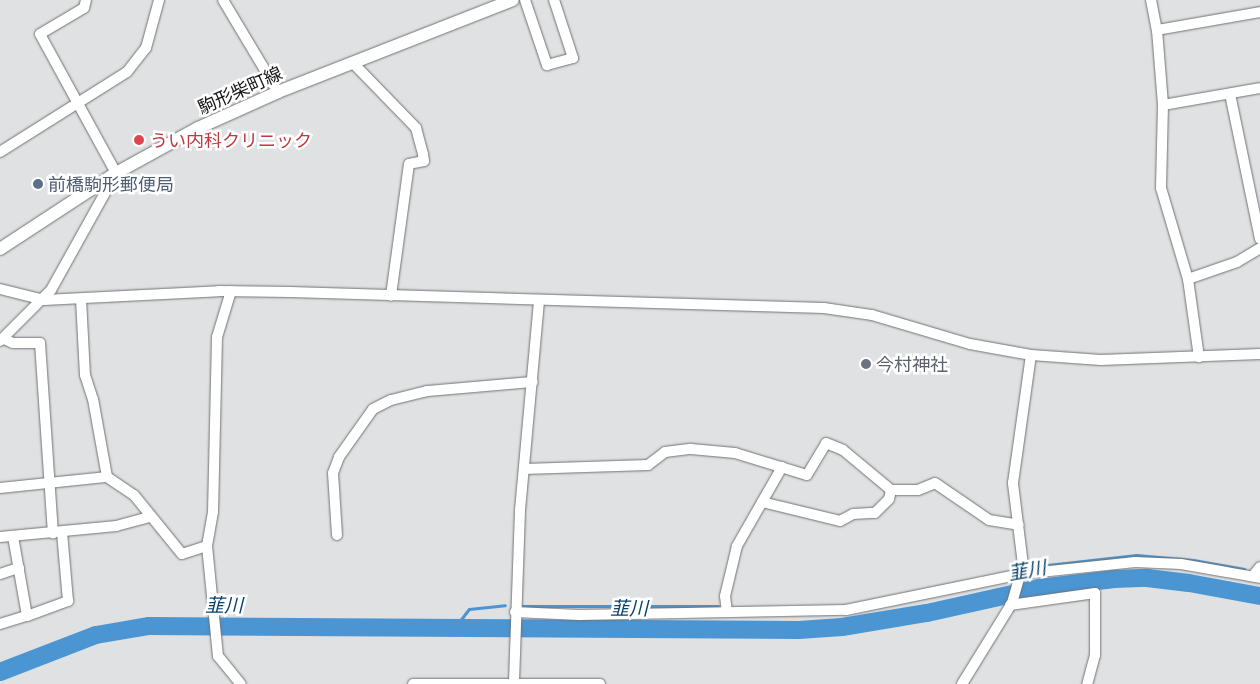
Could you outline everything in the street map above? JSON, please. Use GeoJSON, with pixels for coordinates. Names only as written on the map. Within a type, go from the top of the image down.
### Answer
{"type":"FeatureCollection","features":[{"type":"Feature","properties":{"kind":"main road","name":"駒形柴町線"},"geometry":{"type":"LineString","coordinates":[[0,249],[116,173],[198,128],[278,92],[509,1]]}},
{"type":"Feature","properties":{"kind":"street"},"geometry":{"type":"LineString","coordinates":[[2,340],[44,300],[116,173],[76,103],[40,34],[84,8],[86,0]]}},
{"type":"Feature","properties":{"kind":"street"},"geometry":{"type":"LineString","coordinates":[[0,152],[127,72],[142,56],[158,0]]}},
{"type":"Feature","properties":{"kind":"street"},"geometry":{"type":"LineString","coordinates":[[223,0],[278,92]]}},
{"type":"Feature","properties":{"kind":"street"},"geometry":{"type":"LineString","coordinates":[[525,0],[547,65],[573,58],[554,0]]}},
{"type":"Feature","properties":{"kind":"street"},"geometry":{"type":"LineString","coordinates":[[1150,0],[1157,30],[1163,105],[1161,188],[1188,279],[1199,357]]}},
{"type":"Feature","properties":{"kind":"street"},"geometry":{"type":"LineString","coordinates":[[1157,30],[1260,11]]}},
{"type":"Feature","properties":{"kind":"street"},"geometry":{"type":"LineString","coordinates":[[353,63],[416,128],[423,154],[424,161],[410,164],[391,296]]}},
{"type":"Feature","properties":{"kind":"street"},"geometry":{"type":"LineString","coordinates":[[1163,105],[1260,88]]}},
{"type":"Feature","properties":{"kind":"street"},"geometry":{"type":"LineString","coordinates":[[1230,94],[1260,239]]}},
{"type":"Feature","properties":{"kind":"street"},"geometry":{"type":"LineString","coordinates":[[1188,279],[1236,262],[1260,248]]}},
{"type":"Feature","properties":{"kind":"street"},"geometry":{"type":"LineString","coordinates":[[0,289],[44,300],[231,291],[824,308],[872,315],[970,344],[1031,355],[1101,360],[1260,354]]}},
{"type":"Feature","properties":{"kind":"street"},"geometry":{"type":"LineString","coordinates":[[231,291],[217,337],[213,512],[207,546],[216,614],[216,635],[221,663],[241,684]]}},
{"type":"Feature","properties":{"kind":"street"},"geometry":{"type":"LineString","coordinates":[[81,299],[85,375],[93,399],[99,450],[107,477],[134,495],[182,554],[207,546]]}},
{"type":"Feature","properties":{"kind":"street"},"geometry":{"type":"LineString","coordinates":[[514,682],[515,615],[524,469],[539,300]]}},
{"type":"Feature","properties":{"kind":"street"},"geometry":{"type":"LineString","coordinates":[[0,624],[68,601],[50,484],[40,343],[13,343],[2,340]]}},
{"type":"Feature","properties":{"kind":"street"},"geometry":{"type":"LineString","coordinates":[[962,684],[1011,604],[1023,565],[1013,483],[1015,454],[1031,355]]}},
{"type":"Feature","properties":{"kind":"street"},"geometry":{"type":"LineString","coordinates":[[337,535],[333,473],[339,456],[373,409],[391,400],[427,391],[533,382]]}},
{"type":"Feature","properties":{"kind":"street"},"geometry":{"type":"LineString","coordinates":[[524,469],[648,464],[665,452],[677,449],[736,453],[807,475],[826,443],[843,450],[891,490],[918,490],[935,484],[989,520],[1019,525]]}},
{"type":"Feature","properties":{"kind":"street"},"geometry":{"type":"LineString","coordinates":[[727,612],[725,596],[737,546],[782,467]]}},
{"type":"Feature","properties":{"kind":"street"},"geometry":{"type":"LineString","coordinates":[[0,488],[107,477]]}},
{"type":"Feature","properties":{"kind":"street"},"geometry":{"type":"LineString","coordinates":[[762,502],[840,522],[853,514],[875,513],[889,500],[891,490]]}},
{"type":"Feature","properties":{"kind":"street"},"geometry":{"type":"LineString","coordinates":[[0,538],[57,534],[116,526],[150,517]]}},
{"type":"Feature","properties":{"kind":"street"},"geometry":{"type":"LineString","coordinates":[[13,537],[27,616]]}},
{"type":"Feature","properties":{"kind":"street"},"geometry":{"type":"LineString","coordinates":[[515,615],[846,610],[1020,576],[1135,562],[1181,564],[1257,577],[1260,567]]}},
{"type":"Feature","properties":{"kind":"street"},"geometry":{"type":"LineString","coordinates":[[0,574],[19,568]]}},
{"type":"Feature","properties":{"kind":"street"},"geometry":{"type":"LineString","coordinates":[[1011,604],[1095,593],[1096,655],[1088,684]]}},
{"type":"Feature","properties":{"kind":"street"},"geometry":{"type":"LineString","coordinates":[[413,684],[514,682],[600,684]]}},
{"type":"Feature","properties":{"kind":"waterway"},"geometry":{"type":"LineString","coordinates":[[1039,566],[1136,555],[1193,560],[1244,569]]}},
{"type":"Feature","properties":{"kind":"waterway","name":"韮川"},"geometry":{"type":"LineString","coordinates":[[0,672],[96,635],[149,626],[799,630],[842,627],[927,613],[1039,588],[1114,579],[1147,578],[1189,583],[1260,596]]}},
{"type":"Feature","properties":{"kind":"waterway"},"geometry":{"type":"LineString","coordinates":[[456,626],[469,609],[505,605]]}},
{"type":"Feature","properties":{"kind":"waterway"},"geometry":{"type":"LineString","coordinates":[[523,606],[718,606]]}},
{"type":"Feature","properties":{"kind":"place","name":"うい内科クリニック"},"geometry":{"type":"Point","coordinates":[139,140]}},
{"type":"Feature","properties":{"kind":"place","name":"前橋駒形郵便局"},"geometry":{"type":"Point","coordinates":[38,184]}},
{"type":"Feature","properties":{"kind":"place","name":"今村神社"},"geometry":{"type":"Point","coordinates":[866,364]}}]}
